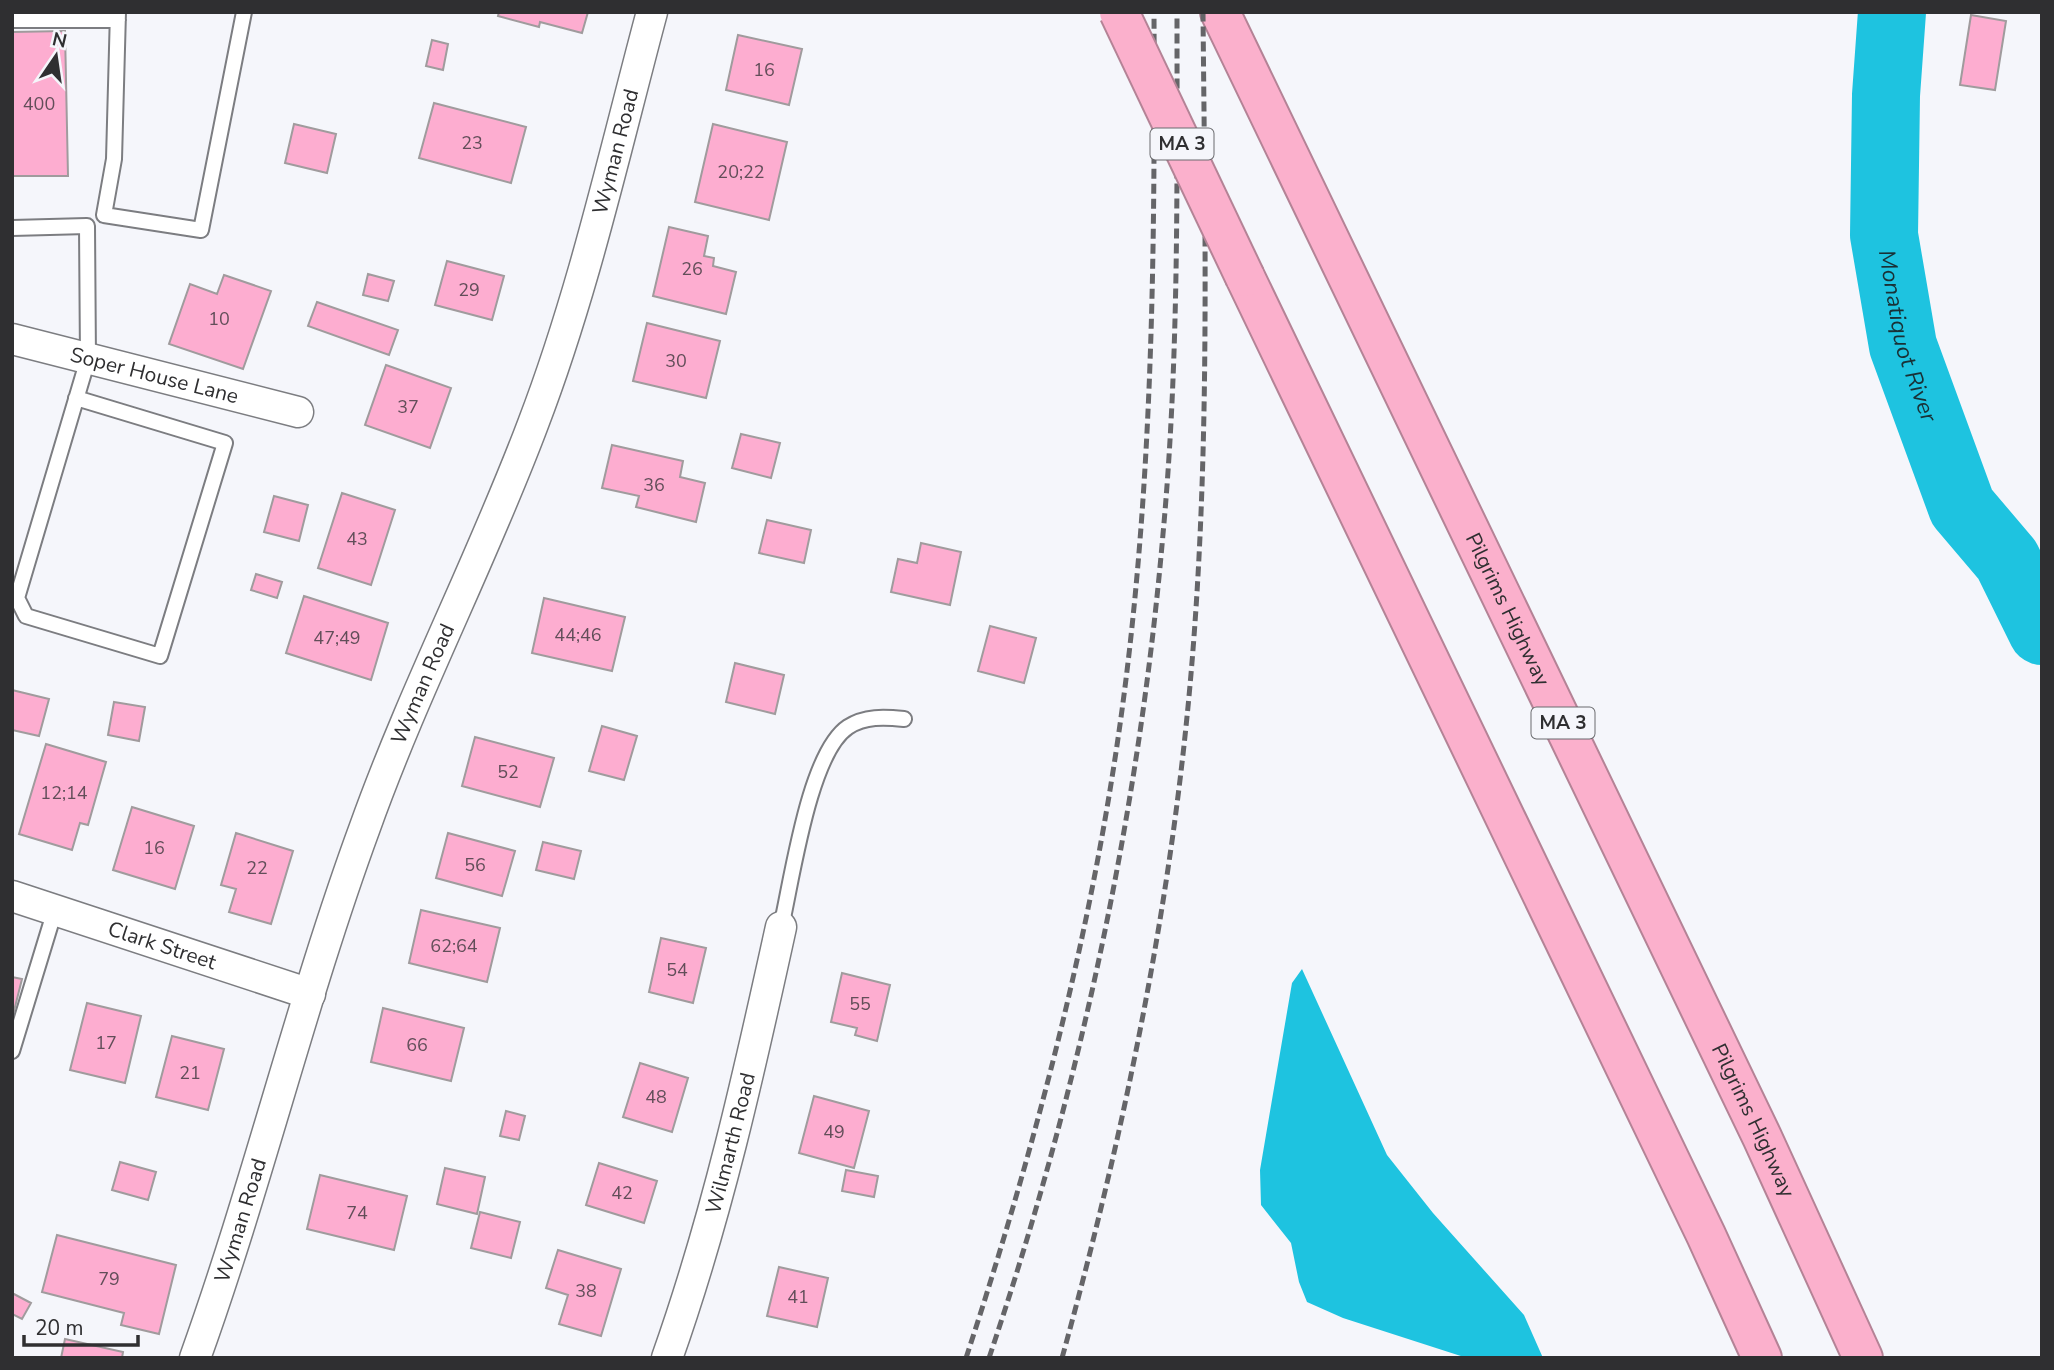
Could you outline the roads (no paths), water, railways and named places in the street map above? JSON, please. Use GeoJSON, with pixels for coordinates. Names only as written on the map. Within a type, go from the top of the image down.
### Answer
{"type":"FeatureCollection","features":[{"type":"Feature","properties":{"kind":"highway","name":"MA 3"},"geometry":{"type":"LineString","coordinates":[[1119,12],[1700,1223],[1762,1358]]}},
{"type":"Feature","properties":{"kind":"highway","name":"Pilgrims Highway"},"geometry":{"type":"LineString","coordinates":[[1220,12],[1762,1137],[1863,1358]]}},
{"type":"Feature","properties":{"kind":"street","name":"Wyman Road"},"geometry":{"type":"LineString","coordinates":[[195,1358],[234,1247],[310,994],[367,821],[548,386],[572,309],[652,12]]}},
{"type":"Feature","properties":{"kind":"street","name":"Soper House Lane"},"geometry":{"type":"LineString","coordinates":[[12,339],[298,412]]}},
{"type":"Feature","properties":{"kind":"street","name":"Clark Street"},"geometry":{"type":"LineString","coordinates":[[12,896],[310,994]]}},
{"type":"Feature","properties":{"kind":"street","name":"Wilmarth Road"},"geometry":{"type":"LineString","coordinates":[[667,1358],[734,1143],[781,927]]}},
{"type":"Feature","properties":{"kind":"lane"},"geometry":{"type":"LineString","coordinates":[[12,228],[87,226],[104,215],[201,230],[244,12]]}},
{"type":"Feature","properties":{"kind":"lane"},"geometry":{"type":"LineString","coordinates":[[12,20],[118,16],[114,159],[104,215]]}},
{"type":"Feature","properties":{"kind":"lane"},"geometry":{"type":"LineString","coordinates":[[76,398],[225,443],[160,656],[26,615],[15,598],[76,398],[88,359],[87,226]]}},
{"type":"Feature","properties":{"kind":"lane"},"geometry":{"type":"LineString","coordinates":[[781,927],[814,781],[832,742],[846,728],[862,720],[883,717],[904,719]]}},
{"type":"Feature","properties":{"kind":"lane"},"geometry":{"type":"LineString","coordinates":[[12,1051],[55,910]]}},
{"type":"Feature","properties":{"kind":"water"},"geometry":{"type":"Polygon","coordinates":[[[1302,969],[1387,1155],[1433,1213],[1524,1315],[1543,1358],[1467,1358],[1343,1318],[1307,1302],[1299,1282],[1291,1243],[1261,1205],[1260,1170],[1292,983],[1302,969]]]}},
{"type":"Feature","properties":{"kind":"waterway","name":"Monatiquot River"},"geometry":{"type":"LineString","coordinates":[[1892,12],[1886,95],[1884,235],[1903,346],[1962,507],[2007,560],[2042,631]]}},
{"type":"Feature","properties":{"kind":"railway"},"geometry":{"type":"LineString","coordinates":[[966,1358],[990,1284],[1054,1058],[1089,906],[1116,752],[1138,568],[1145,475],[1154,197],[1154,12]]}},
{"type":"Feature","properties":{"kind":"railway"},"geometry":{"type":"LineString","coordinates":[[989,1358],[1051,1156],[1077,1054],[1101,951],[1138,743],[1163,534],[1172,404],[1176,273],[1177,12]]}},
{"type":"Feature","properties":{"kind":"railway"},"geometry":{"type":"LineString","coordinates":[[1062,1358],[1085,1274],[1125,1104],[1158,933],[1182,761],[1197,591],[1204,426],[1203,12]]}}]}
